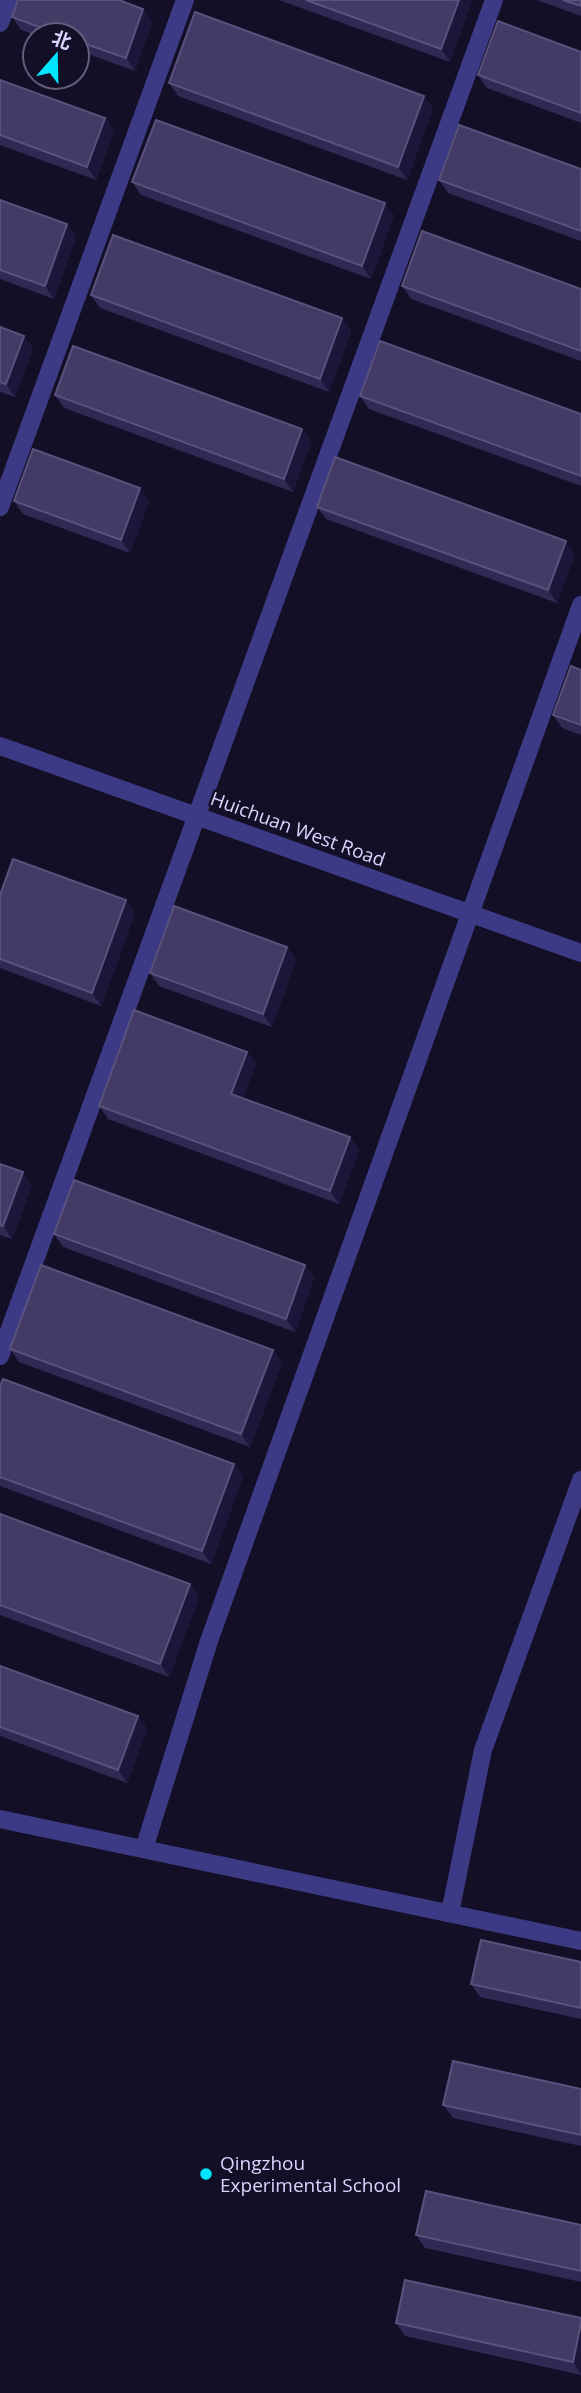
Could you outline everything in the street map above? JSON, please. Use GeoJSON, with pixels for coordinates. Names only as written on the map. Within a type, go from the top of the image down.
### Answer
{"type":"FeatureCollection","features":[{"type":"Feature","properties":{"kind":"street"},"geometry":{"type":"LineString","coordinates":[[0,23],[9,0]]}},
{"type":"Feature","properties":{"kind":"street"},"geometry":{"type":"LineString","coordinates":[[0,507],[185,0]]}},
{"type":"Feature","properties":{"kind":"street"},"geometry":{"type":"LineString","coordinates":[[0,1356],[494,0]]}},
{"type":"Feature","properties":{"kind":"street"},"geometry":{"type":"LineString","coordinates":[[144,1849],[209,1641],[581,605]]}},
{"type":"Feature","properties":{"kind":"street","name":"Huichuan West Road"},"geometry":{"type":"LineString","coordinates":[[0,746],[581,953]]}},
{"type":"Feature","properties":{"kind":"street"},"geometry":{"type":"LineString","coordinates":[[450,1913],[483,1750],[581,1480]]}},
{"type":"Feature","properties":{"kind":"street"},"geometry":{"type":"LineString","coordinates":[[0,1819],[581,1941]]}},
{"type":"Feature","properties":{"kind":"building"},"geometry":{"type":"Polygon","coordinates":[[[18,0],[119,0],[143,9],[126,58],[91,46],[91,21],[23,21],[12,17],[18,0]]]}},
{"type":"Feature","properties":{"kind":"building"},"geometry":{"type":"Polygon","coordinates":[[[306,0],[459,0],[441,49],[306,0]]]}},
{"type":"Feature","properties":{"kind":"building"},"geometry":{"type":"Polygon","coordinates":[[[563,0],[581,0],[581,6],[563,0]]]}},
{"type":"Feature","properties":{"kind":"building"},"geometry":{"type":"Polygon","coordinates":[[[195,12],[424,96],[398,167],[169,83],[195,12]]]}},
{"type":"Feature","properties":{"kind":"building"},"geometry":{"type":"Polygon","coordinates":[[[498,21],[581,52],[581,113],[478,75],[498,21]]]}},
{"type":"Feature","properties":{"kind":"building"},"geometry":{"type":"Polygon","coordinates":[[[0,80],[21,88],[21,91],[30,91],[105,118],[87,167],[0,135],[0,80]]]}},
{"type":"Feature","properties":{"kind":"building"},"geometry":{"type":"Polygon","coordinates":[[[156,120],[385,203],[362,266],[132,182],[156,120]]]}},
{"type":"Feature","properties":{"kind":"building"},"geometry":{"type":"Polygon","coordinates":[[[459,125],[581,169],[581,231],[439,180],[459,125]]]}},
{"type":"Feature","properties":{"kind":"building"},"geometry":{"type":"Polygon","coordinates":[[[0,200],[67,224],[45,286],[0,270],[0,200]]]}},
{"type":"Feature","properties":{"kind":"building"},"geometry":{"type":"Polygon","coordinates":[[[422,231],[581,289],[581,351],[402,286],[422,231]]]}},
{"type":"Feature","properties":{"kind":"building"},"geometry":{"type":"Polygon","coordinates":[[[113,235],[342,318],[320,379],[91,295],[113,235]]]}},
{"type":"Feature","properties":{"kind":"building"},"geometry":{"type":"Polygon","coordinates":[[[0,327],[24,336],[6,384],[0,382],[0,327]]]}},
{"type":"Feature","properties":{"kind":"building"},"geometry":{"type":"Polygon","coordinates":[[[380,341],[581,414],[581,476],[360,396],[380,341]]]}},
{"type":"Feature","properties":{"kind":"building"},"geometry":{"type":"Polygon","coordinates":[[[73,346],[302,429],[284,479],[55,395],[73,346]]]}},
{"type":"Feature","properties":{"kind":"building"},"geometry":{"type":"Polygon","coordinates":[[[33,449],[140,488],[121,540],[14,501],[33,449]]]}},
{"type":"Feature","properties":{"kind":"building"},"geometry":{"type":"Polygon","coordinates":[[[335,457],[566,541],[548,590],[317,507],[335,457]]]}},
{"type":"Feature","properties":{"kind":"building"},"geometry":{"type":"Polygon","coordinates":[[[571,666],[581,670],[581,725],[553,715],[571,666]]]}},
{"type":"Feature","properties":{"kind":"building"},"geometry":{"type":"Polygon","coordinates":[[[13,859],[126,900],[92,993],[0,959],[0,895],[13,859]]]}},
{"type":"Feature","properties":{"kind":"building"},"geometry":{"type":"Polygon","coordinates":[[[174,906],[287,947],[263,1014],[150,973],[174,906]]]}},
{"type":"Feature","properties":{"kind":"building"},"geometry":{"type":"Polygon","coordinates":[[[134,1010],[247,1052],[231,1094],[350,1137],[330,1191],[99,1106],[134,1010]]]}},
{"type":"Feature","properties":{"kind":"building"},"geometry":{"type":"Polygon","coordinates":[[[0,1164],[23,1172],[3,1226],[0,1225],[0,1164]]]}},
{"type":"Feature","properties":{"kind":"building"},"geometry":{"type":"Polygon","coordinates":[[[74,1180],[305,1265],[286,1319],[54,1234],[74,1180]]]}},
{"type":"Feature","properties":{"kind":"building"},"geometry":{"type":"Polygon","coordinates":[[[41,1265],[273,1350],[241,1434],[10,1349],[41,1265]]]}},
{"type":"Feature","properties":{"kind":"building"},"geometry":{"type":"Polygon","coordinates":[[[3,1379],[234,1464],[202,1551],[0,1477],[0,1386],[3,1379]]]}},
{"type":"Feature","properties":{"kind":"building"},"geometry":{"type":"Polygon","coordinates":[[[0,1514],[190,1584],[160,1664],[0,1605],[0,1514]]]}},
{"type":"Feature","properties":{"kind":"building"},"geometry":{"type":"Polygon","coordinates":[[[0,1666],[138,1716],[118,1770],[0,1727],[0,1666]]]}},
{"type":"Feature","properties":{"kind":"building"},"geometry":{"type":"Polygon","coordinates":[[[481,1940],[581,1962],[581,2008],[471,1984],[481,1940]]]}},
{"type":"Feature","properties":{"kind":"building"},"geometry":{"type":"Polygon","coordinates":[[[453,2061],[581,2089],[581,2135],[443,2105],[453,2061]]]}},
{"type":"Feature","properties":{"kind":"building"},"geometry":{"type":"Polygon","coordinates":[[[426,2191],[581,2225],[581,2271],[416,2235],[426,2191]]]}},
{"type":"Feature","properties":{"kind":"building"},"geometry":{"type":"Polygon","coordinates":[[[405,2280],[581,2318],[573,2362],[396,2323],[405,2280]]]}},
{"type":"Feature","properties":{"kind":"place","name":"Qingzhou Experimental School"},"geometry":{"type":"Point","coordinates":[206,2174]}}]}
